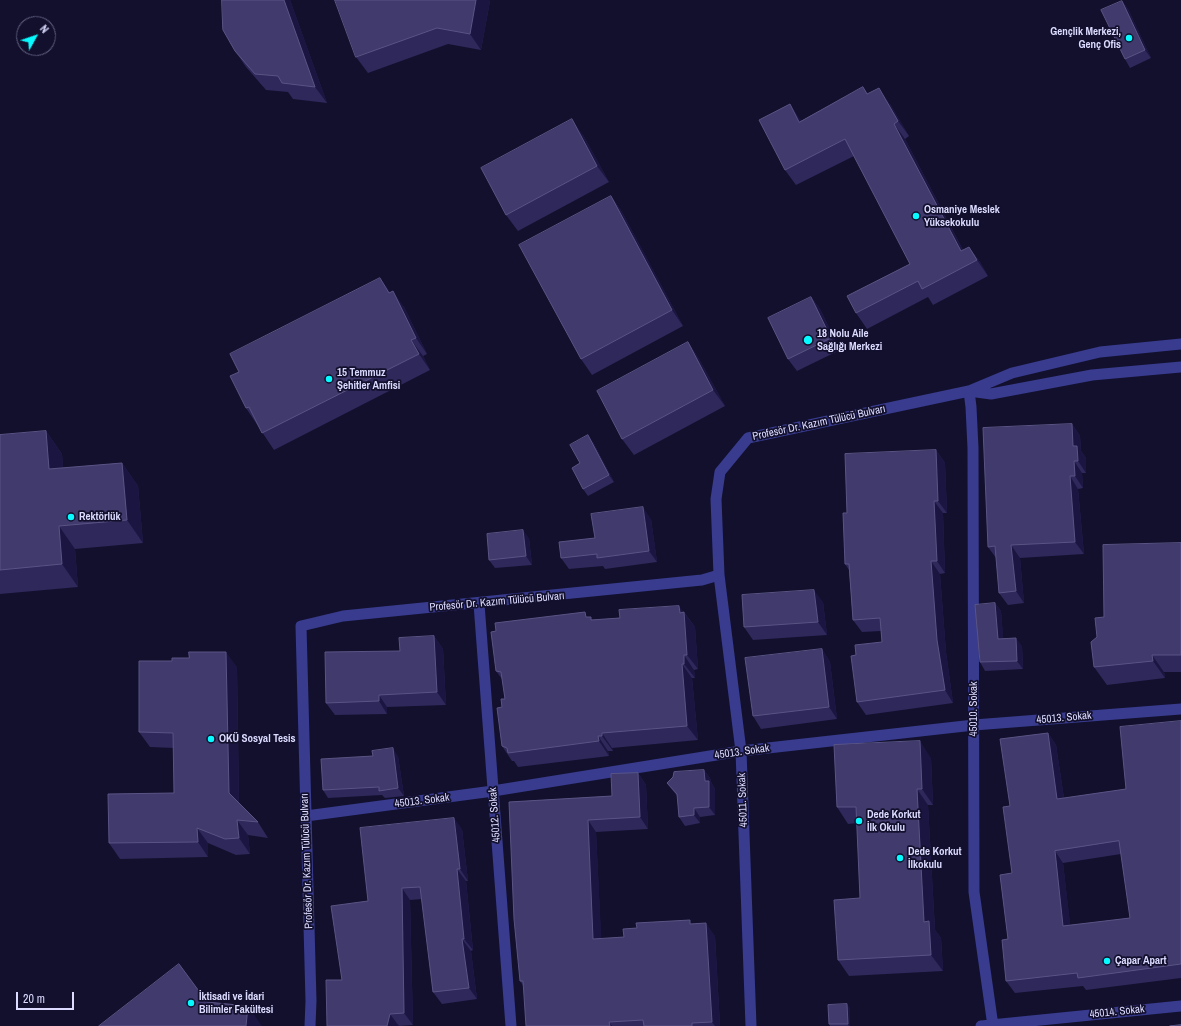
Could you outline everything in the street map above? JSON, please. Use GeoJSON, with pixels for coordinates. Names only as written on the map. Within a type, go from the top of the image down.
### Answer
{"type":"FeatureCollection","features":[{"type":"Feature","properties":{"kind":"street","name":"Profesör Dr. Kazım Tülücü Bulvarı"},"geometry":{"type":"LineString","coordinates":[[310,1026],[301,626],[343,616],[479,604],[702,580],[718,575],[716,499],[720,472],[748,438],[968,391],[1012,372],[1100,352],[1181,344]]}},
{"type":"Feature","properties":{"kind":"street","name":"Profesör Dr. Kazım Tülücü Bulvarı"},"geometry":{"type":"LineString","coordinates":[[968,391],[991,394],[1092,375],[1181,367]]}},
{"type":"Feature","properties":{"kind":"street","name":"45010. Sokak"},"geometry":{"type":"LineString","coordinates":[[968,391],[971,407],[973,448],[974,892],[993,1025]]}},
{"type":"Feature","properties":{"kind":"street","name":"45011. Sokak"},"geometry":{"type":"LineString","coordinates":[[718,575],[741,751],[751,1026]]}},
{"type":"Feature","properties":{"kind":"street","name":"45012. Sokak"},"geometry":{"type":"LineString","coordinates":[[479,604],[511,1026]]}},
{"type":"Feature","properties":{"kind":"street","name":"45013. Sokak"},"geometry":{"type":"LineString","coordinates":[[306,816],[494,791],[741,751],[974,725],[1181,709]]}},
{"type":"Feature","properties":{"kind":"street","name":"45014. Sokak"},"geometry":{"type":"LineString","coordinates":[[981,1026],[1181,1006]]}},
{"type":"Feature","properties":{"kind":"building"},"geometry":{"type":"Polygon","coordinates":[[[222,0],[284,0],[315,87],[282,83],[278,76],[255,74],[235,51],[223,30],[222,0]]]}},
{"type":"Feature","properties":{"kind":"building"},"geometry":{"type":"Polygon","coordinates":[[[335,0],[476,0],[470,34],[437,28],[356,57],[335,0]]]}},
{"type":"Feature","properties":{"kind":"building","name":"Gençlik Merkezi, Genç Ofis"},"geometry":{"type":"Polygon","coordinates":[[[1122,1],[1145,50],[1125,59],[1101,10],[1122,1]]]}},
{"type":"Feature","properties":{"kind":"building","name":"Osmaniye Meslek Yüksekokulu"},"geometry":{"type":"Polygon","coordinates":[[[863,87],[867,94],[879,88],[898,121],[894,124],[961,251],[969,247],[977,260],[922,289],[918,281],[856,313],[847,296],[910,264],[845,139],[785,170],[759,120],[790,104],[799,122],[863,87]]]}},
{"type":"Feature","properties":{"kind":"building"},"geometry":{"type":"Polygon","coordinates":[[[572,119],[597,166],[506,215],[481,168],[572,119]]]}},
{"type":"Feature","properties":{"kind":"building"},"geometry":{"type":"Polygon","coordinates":[[[611,196],[672,310],[581,359],[519,245],[611,196]]]}},
{"type":"Feature","properties":{"kind":"building","name":"15 Temmuz Şehitler Amfisi"},"geometry":{"type":"Polygon","coordinates":[[[380,278],[389,293],[393,291],[416,338],[411,340],[419,354],[262,433],[249,407],[246,408],[230,376],[239,372],[230,354],[380,278]]]}},
{"type":"Feature","properties":{"kind":"building","name":"18 Nolu Aile Sağlığı Merkezi"},"geometry":{"type":"Polygon","coordinates":[[[811,297],[831,338],[788,359],[768,318],[811,297]]]}},
{"type":"Feature","properties":{"kind":"building"},"geometry":{"type":"Polygon","coordinates":[[[688,342],[713,390],[622,439],[597,391],[688,342]]]}},
{"type":"Feature","properties":{"kind":"building"},"geometry":{"type":"Polygon","coordinates":[[[1072,424],[1073,446],[1077,446],[1078,461],[1074,461],[1075,476],[1070,476],[1075,542],[1011,545],[1016,591],[999,593],[995,546],[988,547],[983,428],[1072,424]]]}},
{"type":"Feature","properties":{"kind":"building","name":"Rektörlük"},"geometry":{"type":"Polygon","coordinates":[[[46,431],[49,469],[122,463],[127,520],[59,526],[62,564],[0,570],[0,435],[46,431]]]}},
{"type":"Feature","properties":{"kind":"building"},"geometry":{"type":"Polygon","coordinates":[[[588,435],[609,475],[583,489],[572,468],[580,463],[570,445],[588,435]]]}},
{"type":"Feature","properties":{"kind":"building"},"geometry":{"type":"Polygon","coordinates":[[[936,450],[938,501],[934,501],[937,561],[931,561],[937,640],[945,690],[857,702],[851,656],[856,655],[855,645],[882,642],[880,618],[853,620],[849,564],[845,564],[843,513],[847,513],[845,454],[936,450]]]}},
{"type":"Feature","properties":{"kind":"building"},"geometry":{"type":"Polygon","coordinates":[[[643,507],[649,551],[597,558],[597,554],[561,558],[559,542],[595,538],[591,514],[643,507]]]}},
{"type":"Feature","properties":{"kind":"building"},"geometry":{"type":"Polygon","coordinates":[[[523,530],[526,556],[489,560],[487,534],[523,530]]]}},
{"type":"Feature","properties":{"kind":"building"},"geometry":{"type":"Polygon","coordinates":[[[1181,543],[1181,655],[1152,655],[1153,661],[1094,667],[1091,642],[1097,637],[1095,618],[1104,617],[1103,545],[1181,543]]]}},
{"type":"Feature","properties":{"kind":"building"},"geometry":{"type":"Polygon","coordinates":[[[814,590],[818,622],[744,627],[742,595],[814,590]]]}},
{"type":"Feature","properties":{"kind":"building"},"geometry":{"type":"Polygon","coordinates":[[[995,603],[998,639],[1016,638],[1017,661],[980,662],[975,605],[995,603]]]}},
{"type":"Feature","properties":{"kind":"building"},"geometry":{"type":"Polygon","coordinates":[[[679,606],[680,613],[684,612],[687,655],[684,655],[684,664],[682,664],[687,726],[602,733],[602,736],[598,736],[599,741],[508,753],[507,748],[502,746],[497,708],[502,707],[501,699],[505,699],[501,672],[496,671],[491,632],[496,631],[495,623],[585,612],[586,617],[591,617],[591,620],[620,618],[619,610],[679,606]]]}},
{"type":"Feature","properties":{"kind":"building"},"geometry":{"type":"Polygon","coordinates":[[[434,636],[437,692],[379,695],[379,701],[326,703],[325,652],[400,651],[399,638],[434,636]]]}},
{"type":"Feature","properties":{"kind":"building"},"geometry":{"type":"Polygon","coordinates":[[[822,649],[829,707],[753,716],[745,658],[822,649]]]}},
{"type":"Feature","properties":{"kind":"building","name":"OKÜ Sosyal Tesis"},"geometry":{"type":"Polygon","coordinates":[[[189,652],[226,652],[229,793],[258,822],[237,820],[239,838],[225,839],[197,828],[198,842],[109,843],[108,794],[174,793],[173,733],[139,732],[139,661],[172,661],[172,658],[189,658],[189,652]]]}},
{"type":"Feature","properties":{"kind":"building"},"geometry":{"type":"Polygon","coordinates":[[[1181,721],[1181,964],[1078,978],[1077,973],[1006,981],[1002,940],[1008,939],[1000,875],[1012,873],[1003,807],[1010,806],[1000,739],[1048,733],[1057,799],[1126,789],[1120,727],[1181,721]],[[1119,841],[1055,851],[1063,926],[1130,918],[1119,841]]]}},
{"type":"Feature","properties":{"kind":"building","name":"Dede Korkut İlkokulu"},"geometry":{"type":"Polygon","coordinates":[[[920,741],[922,789],[917,789],[924,922],[929,921],[931,955],[838,960],[834,900],[860,898],[856,807],[837,807],[834,745],[920,741]]]}},
{"type":"Feature","properties":{"kind":"building"},"geometry":{"type":"Polygon","coordinates":[[[393,748],[398,788],[379,791],[379,787],[323,790],[321,759],[373,756],[372,751],[393,748]]]}},
{"type":"Feature","properties":{"kind":"building"},"geometry":{"type":"Polygon","coordinates":[[[704,770],[705,781],[709,781],[709,807],[694,808],[694,815],[679,817],[677,794],[667,783],[673,777],[674,772],[704,770]]]}},
{"type":"Feature","properties":{"kind":"building"},"geometry":{"type":"Polygon","coordinates":[[[638,773],[640,817],[588,820],[593,939],[624,937],[623,929],[637,928],[636,923],[690,920],[690,924],[706,923],[712,1022],[692,1023],[692,1026],[644,1026],[643,1020],[609,1022],[610,1026],[526,1026],[523,981],[520,981],[514,919],[509,802],[612,796],[611,774],[638,773]]]}},
{"type":"Feature","properties":{"kind":"building"},"geometry":{"type":"Polygon","coordinates":[[[454,818],[460,869],[457,869],[464,939],[462,939],[469,988],[433,992],[420,887],[402,888],[404,1013],[390,1014],[387,1026],[327,1026],[326,980],[342,980],[331,906],[368,901],[360,828],[454,818]]]}},
{"type":"Feature","properties":{"kind":"building"},"geometry":{"type":"Polygon","coordinates":[[[179,964],[207,1002],[248,1006],[246,1026],[99,1026],[179,964]]]}},
{"type":"Feature","properties":{"kind":"building"},"geometry":{"type":"Polygon","coordinates":[[[847,1004],[848,1024],[829,1024],[828,1005],[847,1004]]]}},
{"type":"Feature","properties":{"kind":"place","name":"Gençlik Merkezi, Genç Ofis"},"geometry":{"type":"Point","coordinates":[1129,38]}},
{"type":"Feature","properties":{"kind":"place","name":"Osmaniye Meslek Yüksekokulu"},"geometry":{"type":"Point","coordinates":[916,216]}},
{"type":"Feature","properties":{"kind":"place","name":"18 Nolu Aile Sağlığı Merkezi"},"geometry":{"type":"Point","coordinates":[808,340]}},
{"type":"Feature","properties":{"kind":"place","name":"15 Temmuz Şehitler Amfisi"},"geometry":{"type":"Point","coordinates":[329,379]}},
{"type":"Feature","properties":{"kind":"place","name":"Rektörlük"},"geometry":{"type":"Point","coordinates":[71,517]}},
{"type":"Feature","properties":{"kind":"place","name":"OKÜ Sosyal Tesis"},"geometry":{"type":"Point","coordinates":[211,739]}},
{"type":"Feature","properties":{"kind":"place","name":"Dede Korkut İlk Okulu"},"geometry":{"type":"Point","coordinates":[859,821]}},
{"type":"Feature","properties":{"kind":"place","name":"Dede Korkut İlkokulu"},"geometry":{"type":"Point","coordinates":[900,858]}},
{"type":"Feature","properties":{"kind":"place","name":"Çapar Apart"},"geometry":{"type":"Point","coordinates":[1107,961]}},
{"type":"Feature","properties":{"kind":"place","name":"İktisadi ve İdari Bilimler Fakültesi"},"geometry":{"type":"Point","coordinates":[191,1003]}}]}
